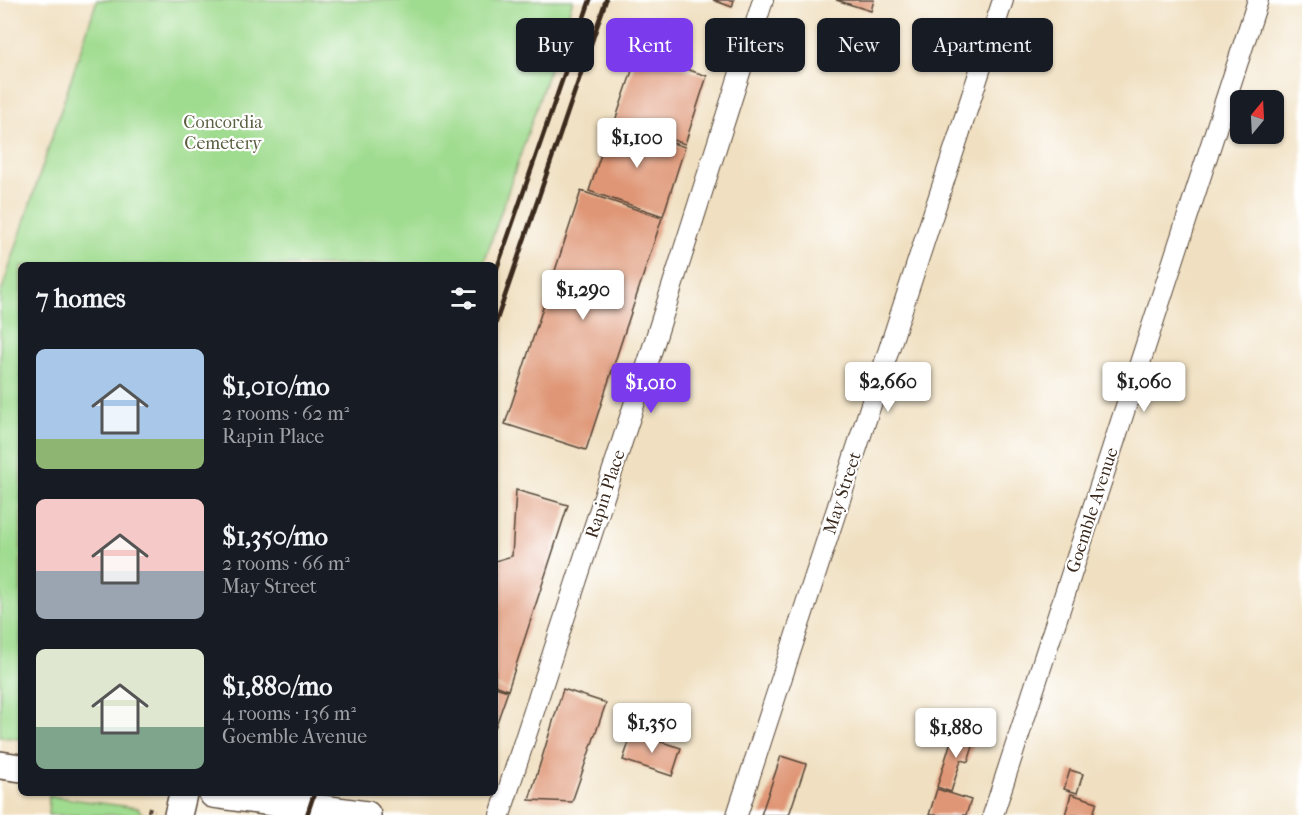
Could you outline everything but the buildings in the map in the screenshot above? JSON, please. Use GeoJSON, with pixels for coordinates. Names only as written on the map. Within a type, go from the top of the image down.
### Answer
{"type":"FeatureCollection","features":[{"type":"Feature","properties":{"kind":"main road"},"geometry":{"type":"LineString","coordinates":[[0,765],[18,768]]}},
{"type":"Feature","properties":{"kind":"main road"},"geometry":{"type":"LineString","coordinates":[[166,813],[181,796]]}},
{"type":"Feature","properties":{"kind":"main road"},"geometry":{"type":"LineString","coordinates":[[223,796],[294,811],[367,815]]}},
{"type":"Feature","properties":{"kind":"street","name":"Rapin Place"},"geometry":{"type":"LineString","coordinates":[[500,815],[651,353],[763,0]]}},
{"type":"Feature","properties":{"kind":"street","name":"May Street"},"geometry":{"type":"LineString","coordinates":[[738,815],[1003,0]]}},
{"type":"Feature","properties":{"kind":"street","name":"Goemble Avenue"},"geometry":{"type":"LineString","coordinates":[[993,815],[1258,0]]}},
{"type":"Feature","properties":{"kind":"path"},"geometry":{"type":"LineString","coordinates":[[150,807],[149,811],[166,813]]}},
{"type":"Feature","properties":{"kind":"green space","name":"Concordia Cemetery"},"geometry":{"type":"Polygon","coordinates":[[[97,0],[573,0],[567,18],[516,18],[516,72],[549,72],[484,262],[18,262],[18,739],[0,737],[0,296],[97,0]]]}},
{"type":"Feature","properties":{"kind":"green space"},"geometry":{"type":"Polygon","coordinates":[[[49,796],[138,808],[143,815],[48,815],[49,796]]]}},
{"type":"Feature","properties":{"kind":"railway"},"geometry":{"type":"LineString","coordinates":[[498,265],[590,0]]}},
{"type":"Feature","properties":{"kind":"railway"},"geometry":{"type":"LineString","coordinates":[[498,316],[606,0]]}},
{"type":"Feature","properties":{"kind":"railway"},"geometry":{"type":"LineString","coordinates":[[307,815],[313,796]]}}]}
